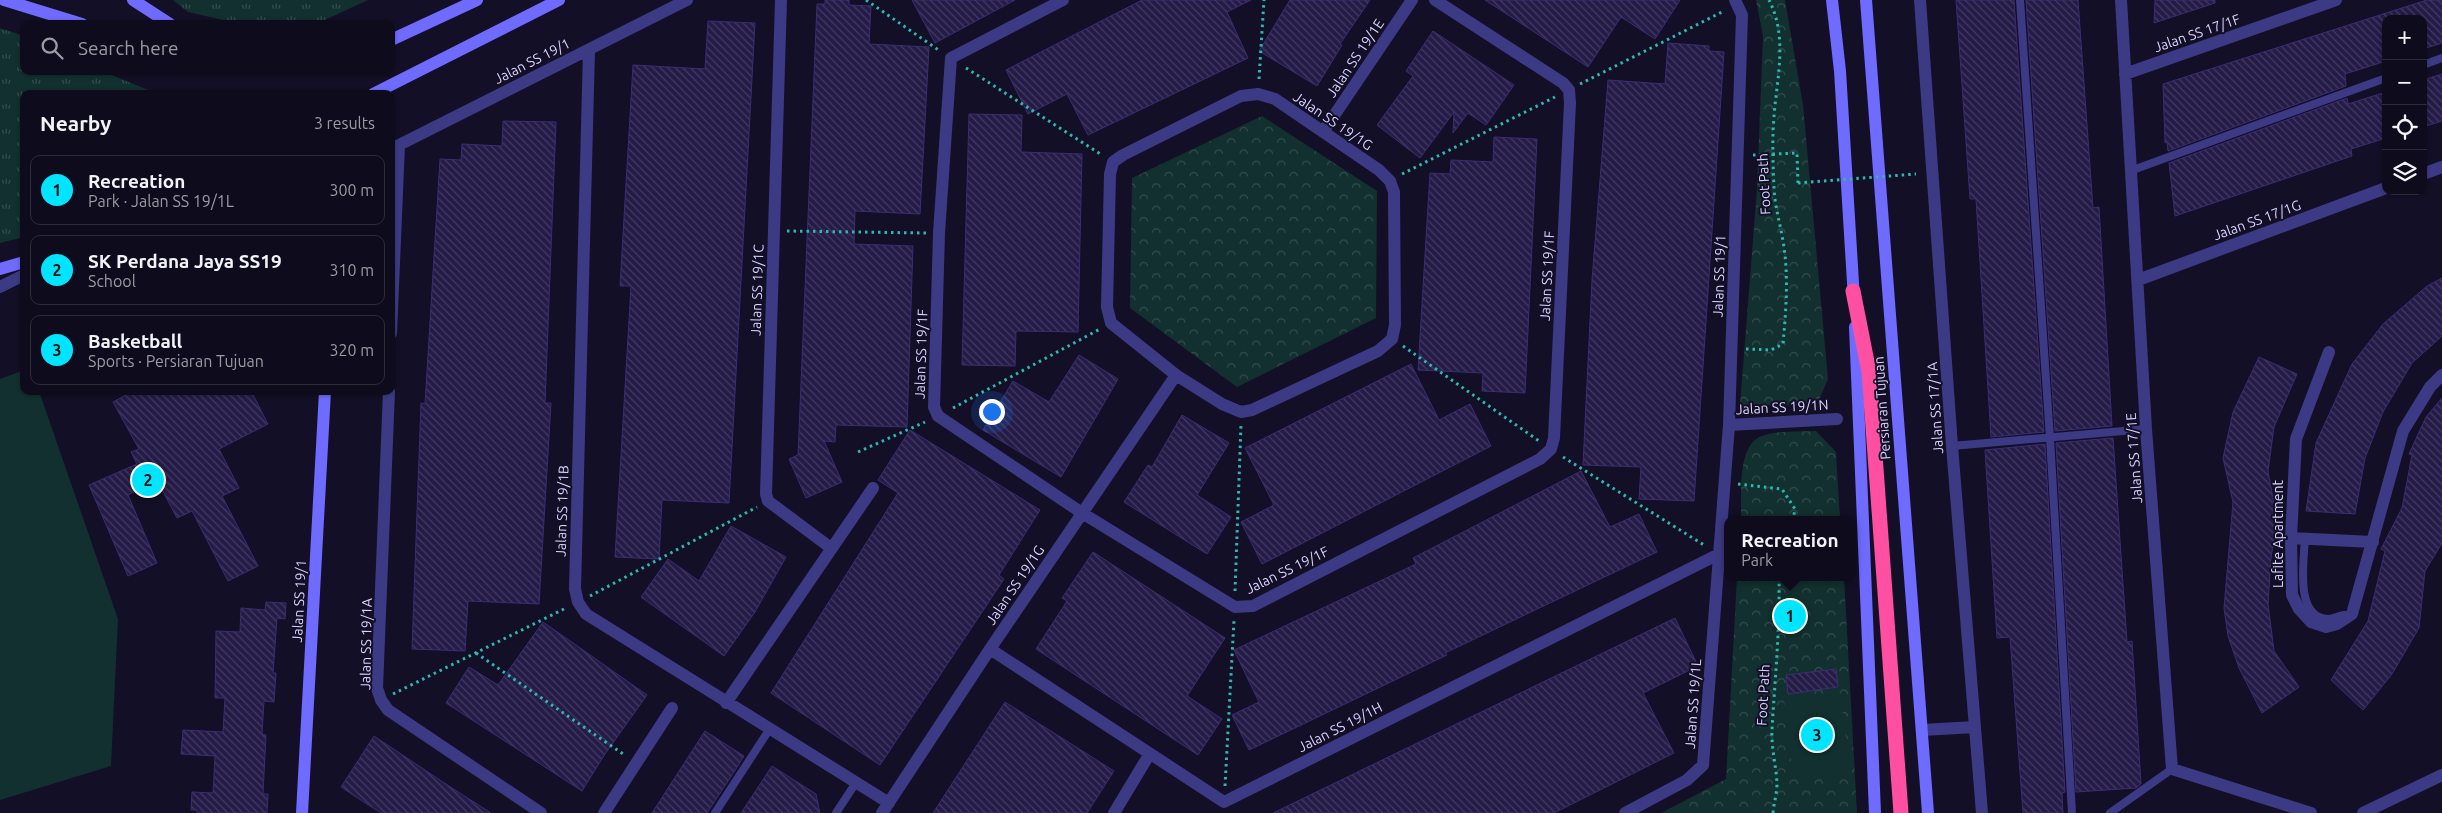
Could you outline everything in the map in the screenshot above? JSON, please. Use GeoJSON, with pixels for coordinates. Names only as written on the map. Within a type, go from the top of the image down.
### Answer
{"type":"FeatureCollection","features":[{"type":"Feature","properties":{"kind":"highway"},"geometry":{"type":"LineString","coordinates":[[1853,291],[1869,372],[1901,813]]}},
{"type":"Feature","properties":{"kind":"main road"},"geometry":{"type":"LineString","coordinates":[[4,0],[69,20]]}},
{"type":"Feature","properties":{"kind":"main road"},"geometry":{"type":"LineString","coordinates":[[133,0],[164,20]]}},
{"type":"Feature","properties":{"kind":"main road"},"geometry":{"type":"LineString","coordinates":[[395,38],[477,0]]}},
{"type":"Feature","properties":{"kind":"main road"},"geometry":{"type":"LineString","coordinates":[[380,90],[559,0]]}},
{"type":"Feature","properties":{"kind":"main road","name":"Persiaran Tujuan"},"geometry":{"type":"LineString","coordinates":[[1832,0],[1840,71],[1853,291],[1875,813]]}},
{"type":"Feature","properties":{"kind":"main road","name":"Persiaran Tujuan"},"geometry":{"type":"LineString","coordinates":[[1866,0],[1928,813]]}},
{"type":"Feature","properties":{"kind":"main road"},"geometry":{"type":"LineString","coordinates":[[0,269],[20,263]]}},
{"type":"Feature","properties":{"kind":"main road","name":"Jalan SS 19/1"},"geometry":{"type":"LineString","coordinates":[[302,813],[325,395]]}},
{"type":"Feature","properties":{"kind":"street","name":"Jalan SS 19/1"},"geometry":{"type":"LineString","coordinates":[[395,148],[687,0]]}},
{"type":"Feature","properties":{"kind":"street","name":"Jalan SS 19/1C"},"geometry":{"type":"LineString","coordinates":[[781,0],[766,494],[768,501],[831,548]]}},
{"type":"Feature","properties":{"kind":"street"},"geometry":{"type":"LineString","coordinates":[[951,58],[1063,0]]}},
{"type":"Feature","properties":{"kind":"street","name":"Jalan SS 19/1E"},"geometry":{"type":"LineString","coordinates":[[1323,132],[1412,0]]}},
{"type":"Feature","properties":{"kind":"street","name":"Jalan SS 19/1F"},"geometry":{"type":"LineString","coordinates":[[951,58],[939,233],[934,407],[938,416],[1082,513],[1235,607],[1252,606],[1540,458],[1551,449],[1555,419],[1570,113],[1569,90],[1563,83],[1436,0]]}},
{"type":"Feature","properties":{"kind":"street","name":"Jalan SS 19/1"},"geometry":{"type":"LineString","coordinates":[[1719,554],[1729,425],[1742,16],[1735,0]]}},
{"type":"Feature","properties":{"kind":"street","name":"Jalan SS 17/1A"},"geometry":{"type":"LineString","coordinates":[[1920,0],[1952,446],[1982,813]]}},
{"type":"Feature","properties":{"kind":"street","name":"Jalan SS 17/1E"},"geometry":{"type":"LineString","coordinates":[[2121,0],[2146,429],[2172,769]]}},
{"type":"Feature","properties":{"kind":"street","name":"Jalan SS 17/1F"},"geometry":{"type":"LineString","coordinates":[[2125,74],[2336,0]]}},
{"type":"Feature","properties":{"kind":"street","name":"Jalan SS 19/1B"},"geometry":{"type":"LineString","coordinates":[[589,50],[575,589],[578,602],[586,614],[855,784],[886,808]]}},
{"type":"Feature","properties":{"kind":"street"},"geometry":{"type":"LineString","coordinates":[[1112,323],[1107,307],[1110,174],[1113,162],[1122,155],[1241,96],[1258,94]]}},
{"type":"Feature","properties":{"kind":"street","name":"Jalan SS 19/1G"},"geometry":{"type":"LineString","coordinates":[[1112,323],[1176,375],[1222,404],[1241,412],[1252,410],[1378,351],[1392,339],[1395,325],[1394,192],[1390,180],[1379,170],[1275,99],[1258,94]]}},
{"type":"Feature","properties":{"kind":"street"},"geometry":{"type":"LineString","coordinates":[[2427,173],[2442,167]]}},
{"type":"Feature","properties":{"kind":"street","name":"Jalan SS 17/1G"},"geometry":{"type":"LineString","coordinates":[[2138,280],[2382,189]]}},
{"type":"Feature","properties":{"kind":"street"},"geometry":{"type":"LineString","coordinates":[[0,287],[20,277]]}},
{"type":"Feature","properties":{"kind":"street","name":"Lafite Apartment"},"geometry":{"type":"LineString","coordinates":[[2329,352],[2296,439],[2291,538],[2292,595],[2299,609],[2311,622],[2326,627],[2337,624],[2352,614]]}},
{"type":"Feature","properties":{"kind":"street","name":"Jalan SS 19/1G"},"geometry":{"type":"LineString","coordinates":[[886,808],[990,649],[1176,375]]}},
{"type":"Feature","properties":{"kind":"street"},"geometry":{"type":"LineString","coordinates":[[2352,614],[2403,431],[2430,387],[2442,375]]}},
{"type":"Feature","properties":{"kind":"street","name":"Jalan SS 19/1A"},"geometry":{"type":"LineString","coordinates":[[389,395],[378,688],[381,700],[388,710],[541,813]]}},
{"type":"Feature","properties":{"kind":"street","name":"Jalan SS 19/1N"},"geometry":{"type":"LineString","coordinates":[[1729,425],[1837,419]]}},
{"type":"Feature","properties":{"kind":"street"},"geometry":{"type":"LineString","coordinates":[[726,703],[873,488]]}},
{"type":"Feature","properties":{"kind":"street"},"geometry":{"type":"LineString","coordinates":[[2291,538],[2372,542]]}},
{"type":"Feature","properties":{"kind":"street","name":"Jalan SS 19/1H"},"geometry":{"type":"LineString","coordinates":[[990,649],[1149,755],[1224,802],[1719,554]]}},
{"type":"Feature","properties":{"kind":"street","name":"Jalan SS 19/1L"},"geometry":{"type":"LineString","coordinates":[[1625,813],[1687,780],[1703,765],[1719,554]]}},
{"type":"Feature","properties":{"kind":"street"},"geometry":{"type":"LineString","coordinates":[[604,813],[672,708]]}},
{"type":"Feature","properties":{"kind":"street"},"geometry":{"type":"LineString","coordinates":[[1922,730],[1975,726]]}},
{"type":"Feature","properties":{"kind":"street"},"geometry":{"type":"LineString","coordinates":[[1114,813],[1149,755]]}},
{"type":"Feature","properties":{"kind":"street"},"geometry":{"type":"LineString","coordinates":[[2172,769],[2311,813]]}},
{"type":"Feature","properties":{"kind":"street"},"geometry":{"type":"LineString","coordinates":[[2363,813],[2442,775]]}},
{"type":"Feature","properties":{"kind":"lane"},"geometry":{"type":"LineString","coordinates":[[2020,0],[2050,438],[2072,813]]}},
{"type":"Feature","properties":{"kind":"lane"},"geometry":{"type":"LineString","coordinates":[[2427,64],[2442,58]]}},
{"type":"Feature","properties":{"kind":"lane"},"geometry":{"type":"LineString","coordinates":[[2130,171],[2382,79]]}},
{"type":"Feature","properties":{"kind":"lane"},"geometry":{"type":"LineString","coordinates":[[1952,446],[2146,429]]}},
{"type":"Feature","properties":{"kind":"lane"},"geometry":{"type":"LineString","coordinates":[[2305,538],[2304,600],[2315,615],[2328,619],[2352,614]]}},
{"type":"Feature","properties":{"kind":"lane"},"geometry":{"type":"LineString","coordinates":[[715,813],[769,730]]}},
{"type":"Feature","properties":{"kind":"lane"},"geometry":{"type":"LineString","coordinates":[[2110,813],[2172,769]]}},
{"type":"Feature","properties":{"kind":"lane"},"geometry":{"type":"LineString","coordinates":[[836,813],[855,784]]}},
{"type":"Feature","properties":{"kind":"path"},"geometry":{"type":"LineString","coordinates":[[866,0],[951,58],[1113,162]]}},
{"type":"Feature","properties":{"kind":"path"},"geometry":{"type":"LineString","coordinates":[[1258,94],[1264,0]]}},
{"type":"Feature","properties":{"kind":"path","name":"Foot Path"},"geometry":{"type":"LineString","coordinates":[[1741,349],[1771,350],[1783,344],[1787,292],[1783,242],[1775,210],[1774,154],[1774,117],[1782,56],[1776,13],[1769,0]]}},
{"type":"Feature","properties":{"kind":"path"},"geometry":{"type":"LineString","coordinates":[[1737,155],[1797,153],[1798,183],[1916,174]]}},
{"type":"Feature","properties":{"kind":"path"},"geometry":{"type":"LineString","coordinates":[[774,230],[939,233]]}},
{"type":"Feature","properties":{"kind":"path"},"geometry":{"type":"LineString","coordinates":[[858,452],[938,416],[1112,323]]}},
{"type":"Feature","properties":{"kind":"path"},"geometry":{"type":"LineString","coordinates":[[1724,483],[1782,489],[1795,509],[1793,516]]}},
{"type":"Feature","properties":{"kind":"path","name":"Foot Path"},"geometry":{"type":"LineString","coordinates":[[1773,813],[1777,784],[1772,731],[1775,706],[1776,639],[1780,623],[1779,581]]}},
{"type":"Feature","properties":{"kind":"path"},"geometry":{"type":"LineString","coordinates":[[476,653],[636,763]]}},
{"type":"Feature","properties":{"kind":"green space"},"geometry":{"type":"Polygon","coordinates":[[[173,0],[368,0],[325,20],[223,20],[188,12],[173,0]]]}},
{"type":"Feature","properties":{"kind":"green space"},"geometry":{"type":"Polygon","coordinates":[[[1756,0],[1785,0],[1803,105],[1828,379],[1819,400],[1809,405],[1740,405],[1757,189],[1763,36],[1756,0]]]}},
{"type":"Feature","properties":{"kind":"green space"},"geometry":{"type":"Polygon","coordinates":[[[0,28],[20,35],[20,75],[112,75],[148,90],[20,90],[20,238],[0,243],[0,28]]]}},
{"type":"Feature","properties":{"kind":"green space"},"geometry":{"type":"Polygon","coordinates":[[[1262,116],[1377,191],[1376,318],[1237,387],[1130,308],[1132,178],[1262,116]]]}},
{"type":"Feature","properties":{"kind":"green space"},"geometry":{"type":"Polygon","coordinates":[[[20,372],[20,395],[40,395],[118,619],[111,766],[0,800],[0,379],[20,372]]]}},
{"type":"Feature","properties":{"kind":"green space"},"geometry":{"type":"Polygon","coordinates":[[[1816,431],[1836,452],[1840,516],[1741,516],[1742,472],[1748,450],[1754,441],[1762,436],[1816,431]]]}},
{"type":"Feature","properties":{"kind":"green space"},"geometry":{"type":"Polygon","coordinates":[[[1737,581],[1844,581],[1857,813],[1661,813],[1726,779],[1737,581]]]}},
{"type":"Feature","properties":{"kind":"green space"},"geometry":{"type":"Polygon","coordinates":[[[1840,692],[1850,771],[1793,778],[1784,699],[1840,692]]]}},
{"type":"Feature","properties":{"kind":"building"},"geometry":{"type":"Polygon","coordinates":[[[825,0],[849,0],[849,5],[871,6],[869,44],[929,47],[920,214],[855,211],[854,244],[913,246],[907,427],[836,425],[835,442],[824,441],[842,482],[806,498],[789,459],[798,455],[817,4],[825,4],[825,0]]]}},
{"type":"Feature","properties":{"kind":"building"},"geometry":{"type":"Polygon","coordinates":[[[912,0],[1015,0],[935,43],[912,0]]]}},
{"type":"Feature","properties":{"kind":"building"},"geometry":{"type":"Polygon","coordinates":[[[1142,0],[1251,0],[1227,12],[1248,58],[1088,135],[1067,94],[1028,114],[1006,70],[1142,0]]]}},
{"type":"Feature","properties":{"kind":"building"},"geometry":{"type":"Polygon","coordinates":[[[1290,0],[1370,0],[1340,44],[1342,45],[1317,86],[1259,51],[1290,0]]]}},
{"type":"Feature","properties":{"kind":"building"},"geometry":{"type":"Polygon","coordinates":[[[1485,0],[1680,0],[1655,39],[1621,17],[1588,67],[1485,0]]]}},
{"type":"Feature","properties":{"kind":"building"},"geometry":{"type":"Polygon","coordinates":[[[1956,0],[2014,0],[2044,432],[1991,437],[1976,199],[1970,199],[1956,0]]]}},
{"type":"Feature","properties":{"kind":"building"},"geometry":{"type":"Polygon","coordinates":[[[2026,0],[2078,0],[2093,208],[2099,207],[2112,426],[2055,431],[2026,0]]]}},
{"type":"Feature","properties":{"kind":"building"},"geometry":{"type":"Polygon","coordinates":[[[2155,0],[2215,0],[2215,3],[2154,23],[2155,0]]]}},
{"type":"Feature","properties":{"kind":"building"},"geometry":{"type":"Polygon","coordinates":[[[2427,0],[2442,0],[2442,43],[2427,48],[2427,15],[2382,15],[2382,62],[2345,74],[2346,86],[2168,151],[2167,142],[2165,143],[2163,84],[2427,0]]]}},
{"type":"Feature","properties":{"kind":"building"},"geometry":{"type":"Polygon","coordinates":[[[708,21],[755,23],[729,503],[662,500],[659,559],[615,557],[631,286],[620,286],[633,65],[705,69],[708,21]]]}},
{"type":"Feature","properties":{"kind":"building"},"geometry":{"type":"Polygon","coordinates":[[[1433,31],[1514,85],[1486,125],[1468,113],[1453,133],[1454,112],[1420,158],[1377,125],[1413,76],[1406,71],[1433,31]]]}},
{"type":"Feature","properties":{"kind":"building"},"geometry":{"type":"Polygon","coordinates":[[[1668,43],[1709,46],[1709,51],[1724,52],[1694,501],[1639,499],[1641,467],[1583,465],[1592,280],[1608,80],[1665,84],[1668,43]]]}},
{"type":"Feature","properties":{"kind":"building"},"geometry":{"type":"Polygon","coordinates":[[[2442,74],[2442,121],[2427,126],[2427,105],[2427,79],[2442,74]]]}},
{"type":"Feature","properties":{"kind":"building"},"geometry":{"type":"Polygon","coordinates":[[[2382,93],[2382,139],[2351,149],[2352,156],[2175,216],[2169,163],[2347,98],[2348,104],[2382,93]]]}},
{"type":"Feature","properties":{"kind":"building"},"geometry":{"type":"Polygon","coordinates":[[[969,114],[1022,115],[1021,152],[1082,154],[1078,332],[1016,331],[1015,366],[962,365],[969,114]]]}},
{"type":"Feature","properties":{"kind":"building"},"geometry":{"type":"Polygon","coordinates":[[[503,121],[556,122],[545,403],[551,403],[539,604],[468,601],[465,651],[412,649],[421,403],[425,404],[440,159],[461,160],[462,144],[502,146],[503,121]]]}},
{"type":"Feature","properties":{"kind":"building"},"geometry":{"type":"Polygon","coordinates":[[[1494,137],[1537,139],[1525,393],[1482,391],[1483,373],[1418,370],[1430,173],[1450,174],[1451,160],[1493,162],[1494,137]]]}},
{"type":"Feature","properties":{"kind":"building"},"geometry":{"type":"Polygon","coordinates":[[[2442,278],[2442,336],[2412,363],[2383,412],[2365,458],[2355,514],[2306,511],[2316,443],[2352,364],[2383,324],[2427,286],[2442,278]]]}},
{"type":"Feature","properties":{"kind":"building"},"geometry":{"type":"Polygon","coordinates":[[[1079,355],[1118,379],[1061,477],[983,430],[1013,381],[1049,402],[1079,355]]]}},
{"type":"Feature","properties":{"kind":"building"},"geometry":{"type":"Polygon","coordinates":[[[2259,357],[2297,374],[2274,427],[2268,471],[2277,520],[2271,558],[2268,604],[2274,651],[2299,687],[2262,713],[2239,668],[2228,636],[2224,608],[2233,502],[2223,458],[2233,412],[2259,357]]]}},
{"type":"Feature","properties":{"kind":"building"},"geometry":{"type":"Polygon","coordinates":[[[1411,364],[1439,420],[1470,404],[1491,446],[1262,564],[1241,522],[1274,505],[1245,448],[1411,364]]]}},
{"type":"Feature","properties":{"kind":"building"},"geometry":{"type":"Polygon","coordinates":[[[126,395],[253,395],[268,424],[219,449],[239,488],[222,496],[258,566],[228,581],[192,511],[177,518],[157,480],[128,495],[157,563],[128,576],[89,485],[137,464],[131,452],[139,449],[113,402],[126,395]]]}},
{"type":"Feature","properties":{"kind":"building"},"geometry":{"type":"Polygon","coordinates":[[[2442,398],[2442,543],[2425,571],[2419,628],[2392,674],[2363,710],[2331,680],[2368,621],[2385,551],[2381,549],[2402,508],[2412,455],[2409,454],[2426,417],[2442,398]]]}},
{"type":"Feature","properties":{"kind":"building"},"geometry":{"type":"Polygon","coordinates":[[[1182,415],[1229,443],[1197,495],[1231,517],[1207,554],[1124,502],[1148,465],[1152,467],[1182,415]]]}},
{"type":"Feature","properties":{"kind":"building"},"geometry":{"type":"Polygon","coordinates":[[[910,430],[1040,510],[999,575],[1004,579],[880,765],[771,693],[898,493],[878,480],[910,430]]]}},
{"type":"Feature","properties":{"kind":"building"},"geometry":{"type":"Polygon","coordinates":[[[2113,438],[2127,642],[2132,641],[2141,784],[2136,788],[2076,792],[2056,443],[2113,438]]]}},
{"type":"Feature","properties":{"kind":"building"},"geometry":{"type":"Polygon","coordinates":[[[2045,444],[2065,792],[2062,793],[2063,813],[2023,813],[2010,637],[1997,638],[1985,450],[2045,444]]]}},
{"type":"Feature","properties":{"kind":"building"},"geometry":{"type":"Polygon","coordinates":[[[1581,471],[1610,527],[1639,514],[1657,552],[1445,653],[1447,655],[1249,750],[1232,715],[1259,702],[1234,650],[1416,564],[1413,558],[1581,471]]]}},
{"type":"Feature","properties":{"kind":"building"},"geometry":{"type":"Polygon","coordinates":[[[731,526],[786,557],[755,612],[724,656],[641,597],[668,559],[699,581],[731,526]]]}},
{"type":"Feature","properties":{"kind":"building"},"geometry":{"type":"Polygon","coordinates":[[[1093,552],[1225,638],[1187,696],[1222,719],[1198,755],[1036,649],[1067,601],[1062,598],[1093,552]]]}},
{"type":"Feature","properties":{"kind":"building"},"geometry":{"type":"Polygon","coordinates":[[[266,602],[286,603],[285,619],[277,618],[273,673],[276,673],[274,702],[264,701],[262,734],[266,735],[263,794],[268,794],[267,813],[197,813],[197,810],[191,810],[192,792],[213,793],[215,756],[181,754],[183,730],[223,732],[225,698],[215,698],[216,631],[240,632],[241,608],[265,610],[266,602]]]}},
{"type":"Feature","properties":{"kind":"building"},"geometry":{"type":"Polygon","coordinates":[[[1675,618],[1698,666],[1643,693],[1674,753],[1554,813],[1273,813],[1675,618]]]}},
{"type":"Feature","properties":{"kind":"building"},"geometry":{"type":"Polygon","coordinates":[[[543,622],[647,695],[605,754],[582,791],[446,703],[469,667],[498,685],[543,622]]]}},
{"type":"Feature","properties":{"kind":"building"},"geometry":{"type":"Polygon","coordinates":[[[1836,669],[1838,687],[1788,694],[1786,675],[1836,669]]]}},
{"type":"Feature","properties":{"kind":"building"},"geometry":{"type":"Polygon","coordinates":[[[1005,702],[1114,771],[1087,813],[933,813],[1005,702]]]}},
{"type":"Feature","properties":{"kind":"building"},"geometry":{"type":"Polygon","coordinates":[[[705,731],[744,756],[734,772],[707,813],[652,813],[705,731]]]}},
{"type":"Feature","properties":{"kind":"building"},"geometry":{"type":"Polygon","coordinates":[[[374,736],[491,813],[381,813],[356,797],[341,787],[374,736]]]}},
{"type":"Feature","properties":{"kind":"building"},"geometry":{"type":"Polygon","coordinates":[[[772,766],[816,794],[820,813],[741,813],[772,766]]]}},
{"type":"Feature","properties":{"kind":"place","name":"SK Perdana Jaya SS19"},"geometry":{"type":"Point","coordinates":[148,480]}},
{"type":"Feature","properties":{"kind":"place","name":"Recreation"},"geometry":{"type":"Point","coordinates":[1790,616]}},
{"type":"Feature","properties":{"kind":"place","name":"Basketball"},"geometry":{"type":"Point","coordinates":[1817,735]}}]}
